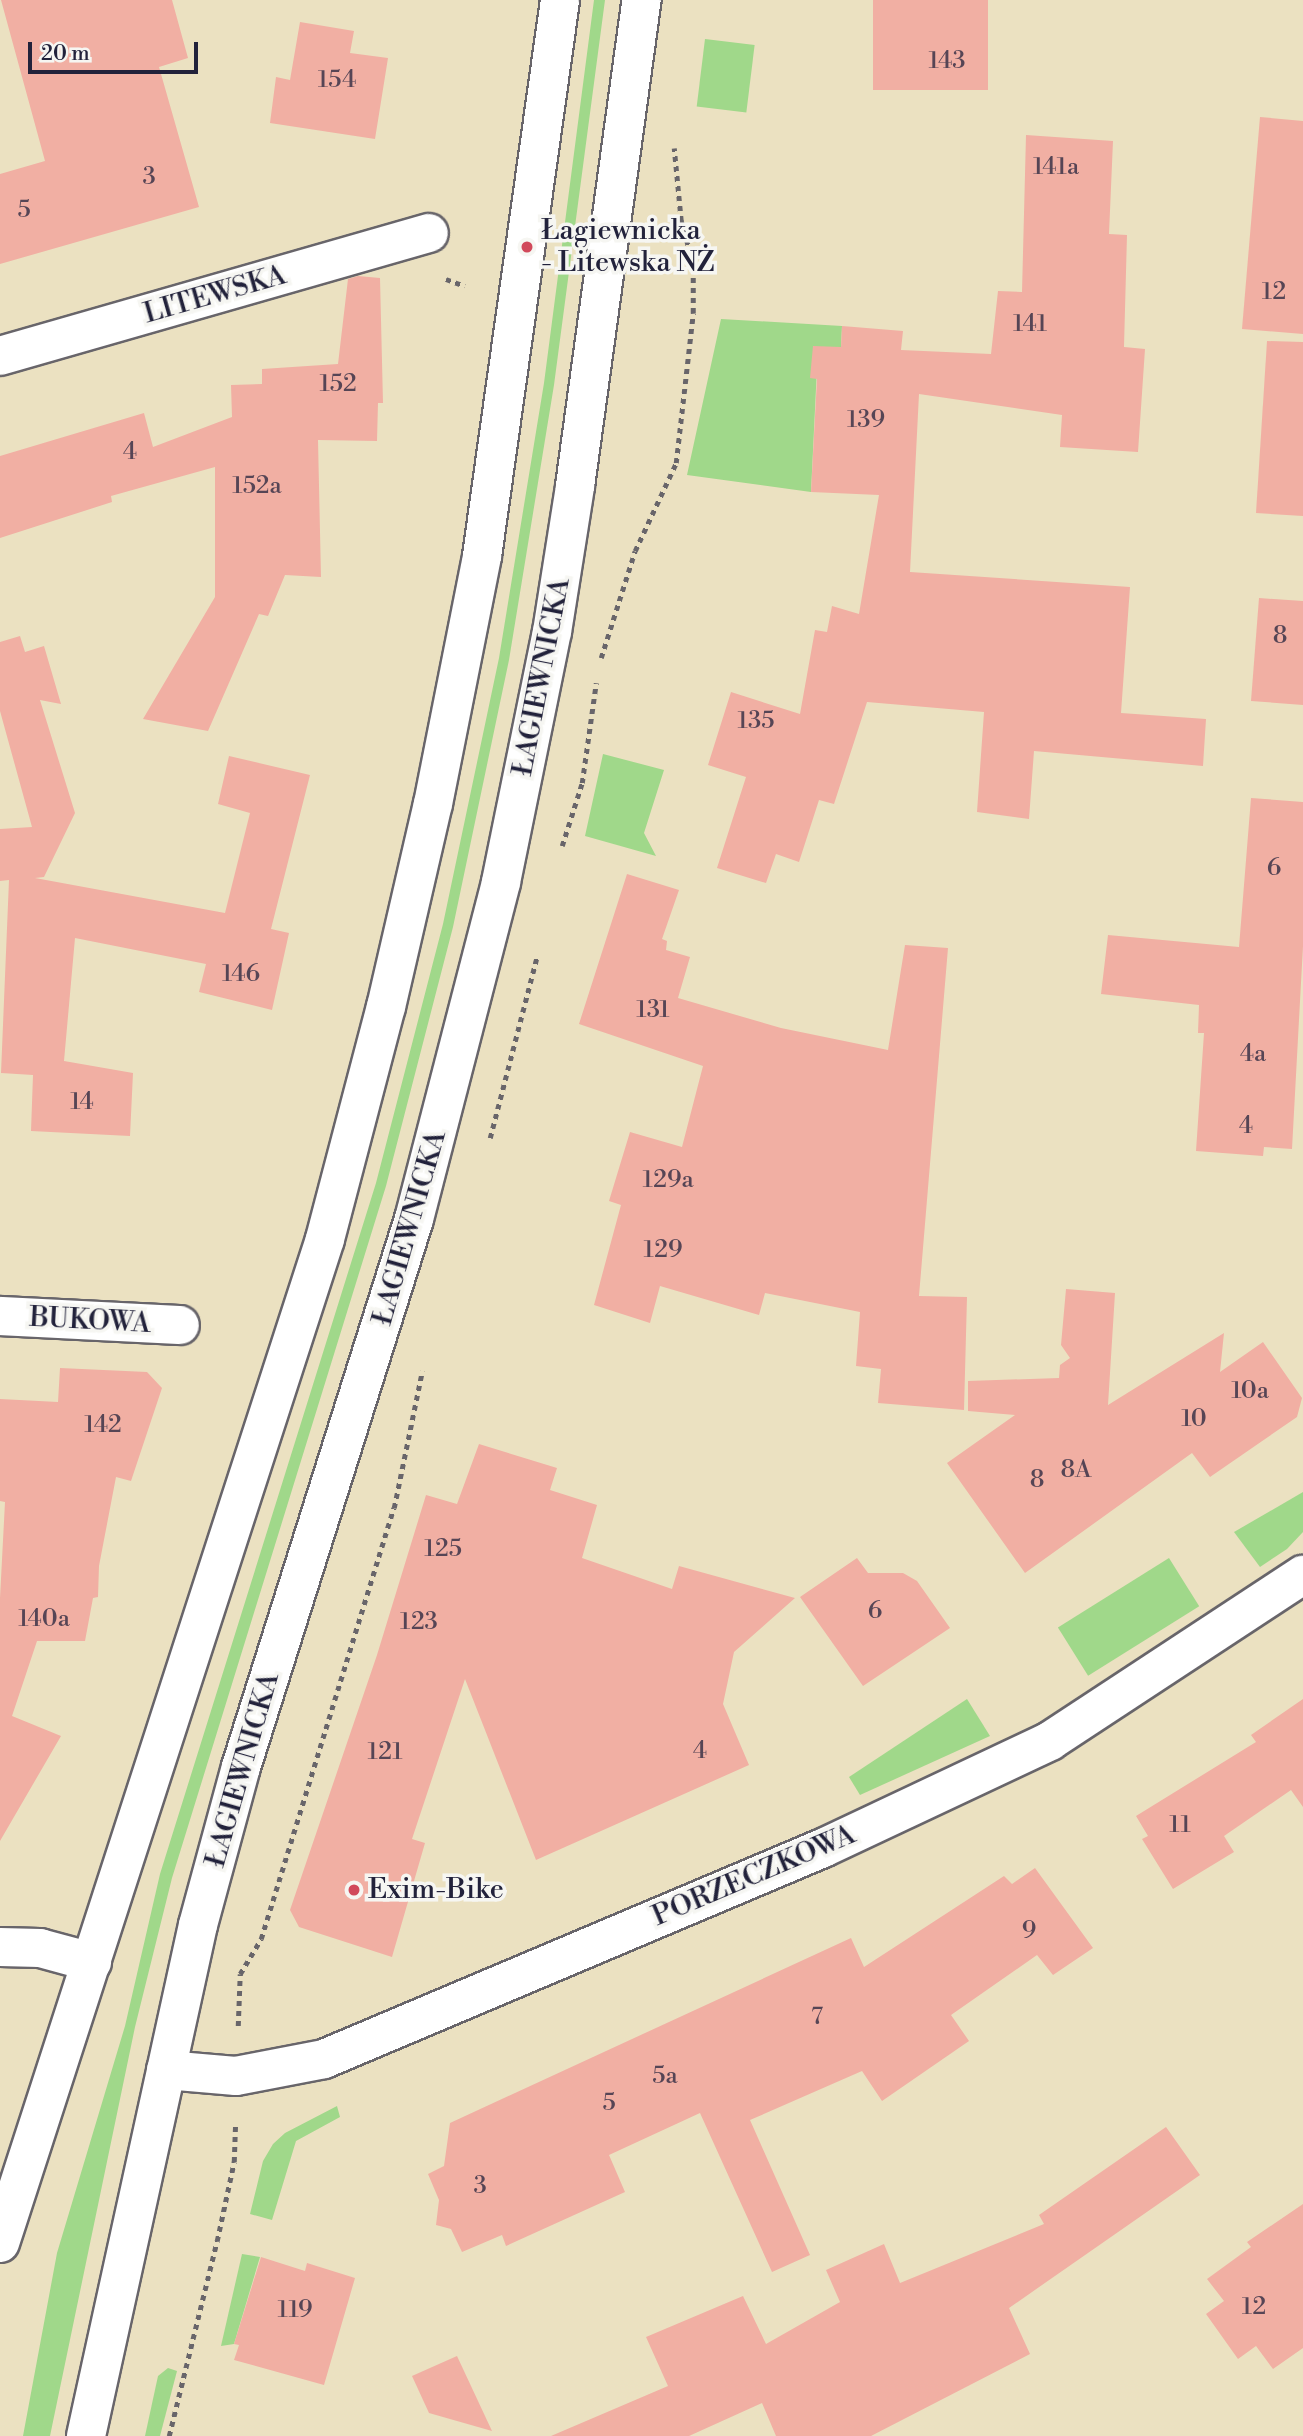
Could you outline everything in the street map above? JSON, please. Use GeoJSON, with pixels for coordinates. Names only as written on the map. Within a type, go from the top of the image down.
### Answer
{"type":"FeatureCollection","features":[{"type":"Feature","properties":{"kind":"main road"},"geometry":{"type":"LineString","coordinates":[[0,2243],[325,1239],[412,904],[484,544],[560,0]]}},
{"type":"Feature","properties":{"kind":"main road","name":"ŁAGIEWNICKA"},"geometry":{"type":"LineString","coordinates":[[86,2436],[198,1925],[241,1767],[425,1180],[511,835],[576,486],[642,0]]}},
{"type":"Feature","properties":{"kind":"main road","name":"LITEWSKA"},"geometry":{"type":"LineString","coordinates":[[0,356],[429,233]]}},
{"type":"Feature","properties":{"kind":"main road","name":"BUKOWA"},"geometry":{"type":"LineString","coordinates":[[0,1317],[180,1325]]}},
{"type":"Feature","properties":{"kind":"main road","name":"PORZECZKOWA"},"geometry":{"type":"LineString","coordinates":[[166,2070],[236,2077],[324,2059],[823,1848],[1050,1741],[1303,1575]]}},
{"type":"Feature","properties":{"kind":"main road"},"geometry":{"type":"LineString","coordinates":[[0,1947],[40,1948],[92,1962]]}},
{"type":"Feature","properties":{"kind":"path"},"geometry":{"type":"LineString","coordinates":[[662,501],[676,463],[693,313],[693,264],[681,221]]}},
{"type":"Feature","properties":{"kind":"path"},"geometry":{"type":"LineString","coordinates":[[240,1973],[261,1939]]}},
{"type":"Feature","properties":{"kind":"path"},"geometry":{"type":"LineString","coordinates":[[169,2436],[234,2154]]}},
{"type":"Feature","properties":{"kind":"green space"},"geometry":{"type":"Polygon","coordinates":[[[594,0],[605,0],[554,385],[509,660],[453,927],[386,1186],[172,1878],[135,2027],[50,2436],[23,2436],[57,2253],[125,2026],[160,1874],[376,1183],[443,924],[499,658],[544,383],[594,0]]]}},
{"type":"Feature","properties":{"kind":"green space"},"geometry":{"type":"Polygon","coordinates":[[[705,39],[755,45],[746,113],[697,106],[705,39]]]}},
{"type":"Feature","properties":{"kind":"green space"},"geometry":{"type":"Polygon","coordinates":[[[721,319],[842,326],[841,347],[818,347],[811,492],[687,475],[721,319]]]}},
{"type":"Feature","properties":{"kind":"green space"},"geometry":{"type":"Polygon","coordinates":[[[603,754],[664,770],[644,833],[656,856],[585,836],[603,754]]]}},
{"type":"Feature","properties":{"kind":"green space"},"geometry":{"type":"Polygon","coordinates":[[[1303,1492],[1303,1532],[1287,1549],[1260,1567],[1234,1532],[1303,1492]]]}},
{"type":"Feature","properties":{"kind":"green space"},"geometry":{"type":"Polygon","coordinates":[[[1169,1558],[1199,1606],[1088,1676],[1058,1627],[1169,1558]]]}},
{"type":"Feature","properties":{"kind":"green space"},"geometry":{"type":"Polygon","coordinates":[[[967,1699],[990,1736],[860,1795],[849,1777],[967,1699]]]}},
{"type":"Feature","properties":{"kind":"green space"},"geometry":{"type":"Polygon","coordinates":[[[337,2106],[340,2117],[296,2141],[272,2220],[250,2214],[263,2161],[273,2144],[285,2133],[337,2106]]]}},
{"type":"Feature","properties":{"kind":"green space"},"geometry":{"type":"Polygon","coordinates":[[[242,2254],[260,2257],[234,2344],[221,2346],[242,2254]]]}},
{"type":"Feature","properties":{"kind":"green space"},"geometry":{"type":"Polygon","coordinates":[[[168,2368],[177,2371],[160,2436],[145,2436],[158,2376],[168,2368]]]}},
{"type":"Feature","properties":{"kind":"building"},"geometry":{"type":"Polygon","coordinates":[[[1,0],[172,0],[188,58],[159,67],[199,207],[0,264],[0,174],[45,161],[1,0]]]}},
{"type":"Feature","properties":{"kind":"building"},"geometry":{"type":"Polygon","coordinates":[[[873,0],[988,0],[988,90],[873,90],[873,0]]]}},
{"type":"Feature","properties":{"kind":"building"},"geometry":{"type":"Polygon","coordinates":[[[300,22],[354,31],[350,53],[388,58],[375,139],[270,123],[276,77],[290,80],[300,22]]]}},
{"type":"Feature","properties":{"kind":"building"},"geometry":{"type":"Polygon","coordinates":[[[1260,117],[1303,121],[1303,334],[1242,329],[1260,117]]]}},
{"type":"Feature","properties":{"kind":"building"},"geometry":{"type":"Polygon","coordinates":[[[1026,135],[1113,141],[1109,234],[1127,235],[1124,347],[1145,349],[1138,452],[1060,447],[1062,415],[919,394],[910,572],[1130,587],[1121,713],[1206,719],[1203,766],[1034,751],[1029,819],[977,812],[984,712],[867,702],[834,804],[819,800],[799,862],[776,854],[766,883],[717,868],[746,777],[708,765],[731,692],[800,714],[815,630],[827,632],[832,606],[859,614],[879,495],[811,492],[817,379],[810,378],[813,346],[841,347],[842,326],[903,331],[901,350],[991,354],[998,291],[1022,292],[1026,135]]]}},
{"type":"Feature","properties":{"kind":"building"},"geometry":{"type":"Polygon","coordinates":[[[358,276],[380,278],[383,403],[378,403],[377,441],[318,440],[321,577],[285,575],[268,616],[259,614],[208,731],[143,719],[215,597],[215,467],[111,496],[112,502],[0,538],[0,456],[144,413],[153,447],[232,417],[231,385],[262,384],[262,369],[338,364],[348,279],[358,276]]]}},
{"type":"Feature","properties":{"kind":"building"},"geometry":{"type":"Polygon","coordinates":[[[1267,341],[1303,342],[1303,516],[1256,513],[1267,341]]]}},
{"type":"Feature","properties":{"kind":"building"},"geometry":{"type":"Polygon","coordinates":[[[1259,598],[1303,601],[1303,705],[1251,701],[1259,598]]]}},
{"type":"Feature","properties":{"kind":"building"},"geometry":{"type":"Polygon","coordinates":[[[20,636],[25,652],[44,646],[61,704],[40,700],[75,813],[44,877],[35,878],[225,913],[250,813],[218,804],[229,756],[310,775],[271,929],[289,933],[272,1010],[199,992],[206,964],[75,938],[64,1061],[133,1073],[130,1136],[31,1131],[33,1075],[1,1073],[9,880],[0,881],[0,829],[32,827],[0,711],[0,642],[20,636]]]}},
{"type":"Feature","properties":{"kind":"building"},"geometry":{"type":"Polygon","coordinates":[[[1251,798],[1303,802],[1303,946],[1292,1149],[1264,1147],[1263,1156],[1196,1151],[1204,1033],[1198,1033],[1199,1005],[1101,994],[1108,935],[1239,947],[1251,798]]]}},
{"type":"Feature","properties":{"kind":"building"},"geometry":{"type":"Polygon","coordinates":[[[627,874],[679,890],[662,939],[667,941],[666,950],[690,957],[678,998],[781,1028],[888,1050],[905,945],[948,948],[919,1296],[967,1297],[964,1410],[878,1403],[881,1369],[856,1366],[860,1312],[765,1293],[759,1315],[660,1286],[650,1323],[594,1305],[621,1205],[609,1201],[630,1132],[682,1147],[703,1066],[579,1024],[627,874]]]}},
{"type":"Feature","properties":{"kind":"building"},"geometry":{"type":"Polygon","coordinates":[[[1066,1289],[1115,1293],[1108,1405],[1224,1333],[1220,1372],[1263,1342],[1302,1398],[1297,1417],[1210,1477],[1192,1453],[1025,1573],[947,1463],[1015,1415],[968,1411],[968,1381],[1059,1378],[1060,1365],[1070,1358],[1061,1345],[1066,1289]]]}},
{"type":"Feature","properties":{"kind":"building"},"geometry":{"type":"Polygon","coordinates":[[[60,1368],[147,1372],[162,1388],[131,1481],[116,1477],[99,1566],[98,1597],[93,1598],[85,1641],[37,1641],[12,1716],[61,1736],[0,1841],[0,1598],[5,1502],[0,1501],[0,1399],[58,1402],[60,1368]]]}},
{"type":"Feature","properties":{"kind":"building"},"geometry":{"type":"Polygon","coordinates":[[[479,1444],[557,1468],[550,1490],[597,1505],[582,1558],[672,1589],[679,1566],[795,1598],[734,1652],[723,1704],[749,1765],[536,1860],[465,1679],[412,1839],[425,1843],[392,1957],[299,1927],[290,1910],[377,1655],[426,1495],[457,1504],[479,1444]]]}},
{"type":"Feature","properties":{"kind":"building"},"geometry":{"type":"Polygon","coordinates":[[[857,1558],[868,1573],[903,1573],[917,1581],[950,1628],[863,1686],[800,1597],[857,1558]]]}},
{"type":"Feature","properties":{"kind":"building"},"geometry":{"type":"Polygon","coordinates":[[[1303,1699],[1303,1807],[1291,1790],[1224,1836],[1234,1852],[1173,1889],[1142,1839],[1148,1836],[1136,1816],[1256,1742],[1251,1735],[1303,1699]]]}},
{"type":"Feature","properties":{"kind":"building"},"geometry":{"type":"Polygon","coordinates":[[[1035,1868],[1093,1948],[1053,1975],[1037,1955],[951,2015],[969,2041],[882,2101],[862,2071],[750,2120],[810,2255],[772,2272],[700,2113],[609,2155],[625,2192],[506,2246],[502,2235],[462,2252],[451,2229],[436,2225],[439,2200],[428,2174],[444,2166],[450,2123],[851,1938],[864,1967],[1004,1876],[1012,1884],[1035,1868]]]}},
{"type":"Feature","properties":{"kind":"building"},"geometry":{"type":"Polygon","coordinates":[[[1166,2127],[1200,2175],[1009,2308],[1030,2354],[871,2436],[776,2436],[762,2403],[689,2436],[551,2436],[668,2386],[646,2337],[743,2296],[766,2344],[840,2302],[826,2270],[884,2244],[900,2283],[1044,2224],[1039,2215],[1166,2127]]]}},
{"type":"Feature","properties":{"kind":"building"},"geometry":{"type":"Polygon","coordinates":[[[1303,2204],[1303,2348],[1273,2369],[1256,2346],[1238,2359],[1206,2314],[1224,2301],[1207,2279],[1251,2247],[1247,2242],[1303,2204]]]}},
{"type":"Feature","properties":{"kind":"building"},"geometry":{"type":"Polygon","coordinates":[[[261,2257],[305,2271],[307,2263],[355,2278],[324,2385],[234,2360],[239,2345],[234,2344],[261,2257]]]}},
{"type":"Feature","properties":{"kind":"building"},"geometry":{"type":"Polygon","coordinates":[[[457,2356],[492,2431],[429,2413],[412,2376],[457,2356]]]}},
{"type":"Feature","properties":{"kind":"place","name":"Łagiewnicka - Litewska NŻ"},"geometry":{"type":"Point","coordinates":[527,247]}},
{"type":"Feature","properties":{"kind":"place","name":"Exim-Bike"},"geometry":{"type":"Point","coordinates":[354,1890]}}]}
